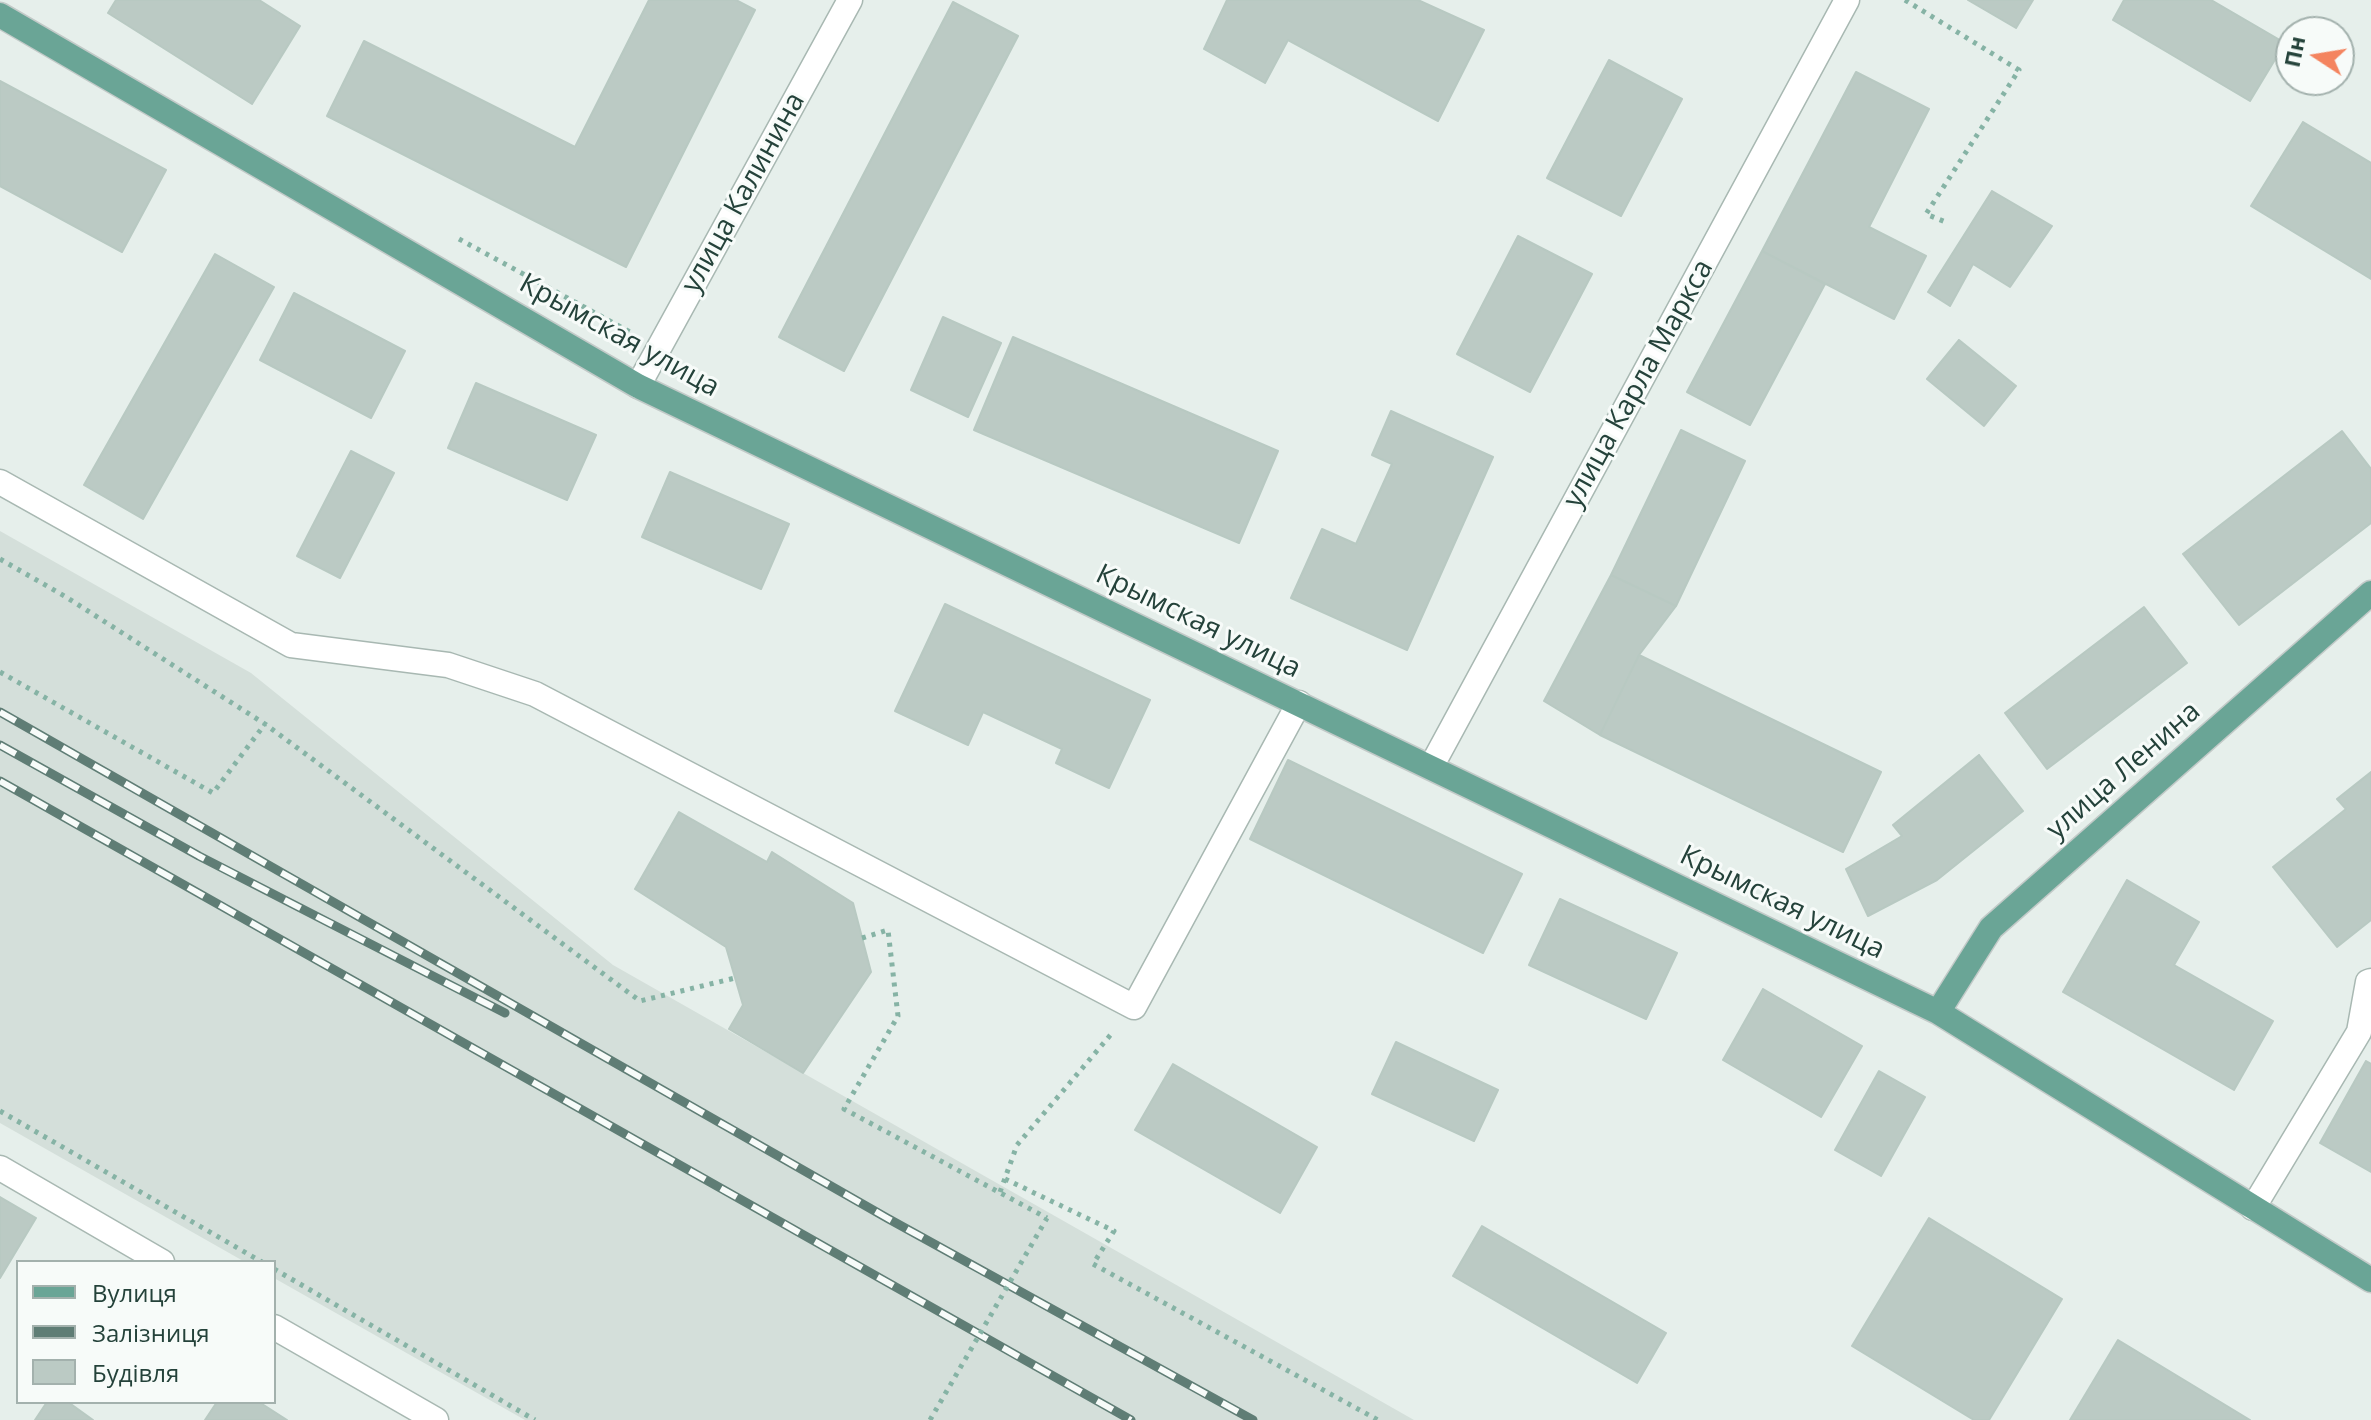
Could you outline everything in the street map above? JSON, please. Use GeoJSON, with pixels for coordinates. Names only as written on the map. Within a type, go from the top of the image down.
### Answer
{"type":"FeatureCollection","features":[{"type":"Feature","properties":{"kind":"main road","name":"Крымская улица"},"geometry":{"type":"LineString","coordinates":[[0,15],[638,386],[1938,1012],[2371,1280]]}},
{"type":"Feature","properties":{"kind":"main road","name":"улица Ленина"},"geometry":{"type":"LineString","coordinates":[[1938,1012],[1991,928],[2371,593]]}},
{"type":"Feature","properties":{"kind":"street","name":"улица Калинина"},"geometry":{"type":"LineString","coordinates":[[638,386],[850,0]]}},
{"type":"Feature","properties":{"kind":"street","name":"улица Карла Маркса"},"geometry":{"type":"LineString","coordinates":[[1431,767],[1847,0]]}},
{"type":"Feature","properties":{"kind":"street"},"geometry":{"type":"LineString","coordinates":[[0,482],[291,645],[448,665],[535,694],[1134,1007],[1299,703]]}},
{"type":"Feature","properties":{"kind":"street"},"geometry":{"type":"LineString","coordinates":[[2253,1208],[2359,1032],[2368,982],[2371,981]]}},
{"type":"Feature","properties":{"kind":"street"},"geometry":{"type":"LineString","coordinates":[[0,1168],[159,1260]]}},
{"type":"Feature","properties":{"kind":"street"},"geometry":{"type":"LineString","coordinates":[[276,1328],[436,1420]]}},
{"type":"Feature","properties":{"kind":"path"},"geometry":{"type":"LineString","coordinates":[[1905,0],[2019,70],[1926,214],[1948,223]]}},
{"type":"Feature","properties":{"kind":"path"},"geometry":{"type":"LineString","coordinates":[[0,559],[66,597],[265,724],[640,1001],[735,978]]}},
{"type":"Feature","properties":{"kind":"path"},"geometry":{"type":"LineString","coordinates":[[0,672],[213,793],[265,724]]}},
{"type":"Feature","properties":{"kind":"path"},"geometry":{"type":"LineString","coordinates":[[862,938],[888,930],[898,1016],[844,1109],[1047,1218],[930,1420]]}},
{"type":"Feature","properties":{"kind":"path"},"geometry":{"type":"LineString","coordinates":[[1000,1192],[1017,1145],[1134,1007]]}},
{"type":"Feature","properties":{"kind":"path"},"geometry":{"type":"LineString","coordinates":[[0,1111],[259,1260]]}},
{"type":"Feature","properties":{"kind":"path"},"geometry":{"type":"LineString","coordinates":[[1005,1179],[1114,1231],[1093,1264],[1378,1420]]}},
{"type":"Feature","properties":{"kind":"path"},"geometry":{"type":"LineString","coordinates":[[276,1270],[535,1420]]}},
{"type":"Feature","properties":{"kind":"shaded area"},"geometry":{"type":"Polygon","coordinates":[[[0,531],[251,673],[613,965],[1414,1420],[525,1420],[276,1279],[276,1260],[241,1260],[0,1123],[0,531]]]}},
{"type":"Feature","properties":{"kind":"building"},"geometry":{"type":"Polygon","coordinates":[[[116,0],[259,0],[300,26],[252,104],[108,13],[116,0]]]}},
{"type":"Feature","properties":{"kind":"building"},"geometry":{"type":"Polygon","coordinates":[[[649,0],[736,0],[755,10],[626,267],[327,116],[364,41],[575,147],[649,0]]]}},
{"type":"Feature","properties":{"kind":"building"},"geometry":{"type":"Polygon","coordinates":[[[1227,0],[1418,0],[1484,30],[1438,121],[1288,40],[1265,83],[1204,49],[1227,0]]]}},
{"type":"Feature","properties":{"kind":"building"},"geometry":{"type":"Polygon","coordinates":[[[1968,0],[2033,0],[2016,28],[1968,0]]]}},
{"type":"Feature","properties":{"kind":"building"},"geometry":{"type":"Polygon","coordinates":[[[2124,0],[2211,0],[2275,37],[2275,60],[2250,101],[2113,20],[2124,0]]]}},
{"type":"Feature","properties":{"kind":"building"},"geometry":{"type":"Polygon","coordinates":[[[953,2],[1018,36],[844,371],[779,337],[953,2]]]}},
{"type":"Feature","properties":{"kind":"building"},"geometry":{"type":"Polygon","coordinates":[[[1609,60],[1682,99],[1621,216],[1547,178],[1609,60]]]}},
{"type":"Feature","properties":{"kind":"building"},"geometry":{"type":"Polygon","coordinates":[[[1856,72],[1929,109],[1869,227],[1926,256],[1894,319],[1762,251],[1856,72]]]}},
{"type":"Feature","properties":{"kind":"building"},"geometry":{"type":"Polygon","coordinates":[[[0,81],[166,170],[122,252],[0,186],[0,81]]]}},
{"type":"Feature","properties":{"kind":"building"},"geometry":{"type":"Polygon","coordinates":[[[2303,122],[2371,163],[2371,279],[2251,206],[2303,122]]]}},
{"type":"Feature","properties":{"kind":"building"},"geometry":{"type":"Polygon","coordinates":[[[1992,191],[2052,226],[2010,287],[1973,264],[1950,306],[1928,292],[1992,191]]]}},
{"type":"Feature","properties":{"kind":"building"},"geometry":{"type":"Polygon","coordinates":[[[1518,236],[1592,274],[1530,392],[1457,354],[1518,236]]]}},
{"type":"Feature","properties":{"kind":"building"},"geometry":{"type":"Polygon","coordinates":[[[1762,251],[1825,284],[1750,425],[1687,392],[1762,251]]]}},
{"type":"Feature","properties":{"kind":"building"},"geometry":{"type":"Polygon","coordinates":[[[215,254],[274,287],[143,519],[84,485],[215,254]]]}},
{"type":"Feature","properties":{"kind":"building"},"geometry":{"type":"Polygon","coordinates":[[[294,293],[405,351],[371,418],[260,360],[294,293]]]}},
{"type":"Feature","properties":{"kind":"building"},"geometry":{"type":"Polygon","coordinates":[[[943,317],[1001,343],[968,417],[911,390],[943,317]]]}},
{"type":"Feature","properties":{"kind":"building"},"geometry":{"type":"Polygon","coordinates":[[[1013,337],[1278,451],[1239,543],[974,430],[1013,337]]]}},
{"type":"Feature","properties":{"kind":"building"},"geometry":{"type":"Polygon","coordinates":[[[1959,340],[2016,386],[1984,426],[1927,379],[1959,340]]]}},
{"type":"Feature","properties":{"kind":"building"},"geometry":{"type":"Polygon","coordinates":[[[476,383],[596,435],[567,500],[448,448],[476,383]]]}},
{"type":"Feature","properties":{"kind":"building"},"geometry":{"type":"Polygon","coordinates":[[[1391,411],[1493,457],[1407,650],[1291,598],[1322,529],[1356,544],[1392,464],[1372,455],[1391,411]]]}},
{"type":"Feature","properties":{"kind":"building"},"geometry":{"type":"Polygon","coordinates":[[[1681,430],[1745,461],[1676,606],[1611,575],[1681,430]]]}},
{"type":"Feature","properties":{"kind":"building"},"geometry":{"type":"Polygon","coordinates":[[[2342,431],[2371,469],[2371,523],[2239,625],[2183,554],[2342,431]]]}},
{"type":"Feature","properties":{"kind":"building"},"geometry":{"type":"Polygon","coordinates":[[[351,451],[394,473],[340,578],[297,556],[351,451]]]}},
{"type":"Feature","properties":{"kind":"building"},"geometry":{"type":"Polygon","coordinates":[[[670,472],[789,524],[761,589],[642,537],[670,472]]]}},
{"type":"Feature","properties":{"kind":"building"},"geometry":{"type":"Polygon","coordinates":[[[1611,575],[1676,606],[1639,655],[1600,735],[1544,701],[1611,575]]]}},
{"type":"Feature","properties":{"kind":"building"},"geometry":{"type":"Polygon","coordinates":[[[945,604],[1150,700],[1109,788],[1056,763],[1062,749],[983,712],[968,745],[895,711],[945,604]]]}},
{"type":"Feature","properties":{"kind":"building"},"geometry":{"type":"Polygon","coordinates":[[[2144,607],[2187,663],[2047,769],[2005,713],[2144,607]]]}},
{"type":"Feature","properties":{"kind":"building"},"geometry":{"type":"Polygon","coordinates":[[[1639,655],[1881,772],[1843,852],[1600,735],[1639,655]]]}},
{"type":"Feature","properties":{"kind":"building"},"geometry":{"type":"Polygon","coordinates":[[[1979,755],[2023,811],[1937,880],[1868,916],[1846,869],[1902,836],[1893,825],[1979,755]]]}},
{"type":"Feature","properties":{"kind":"building"},"geometry":{"type":"Polygon","coordinates":[[[1288,760],[1522,874],[1483,953],[1250,839],[1288,760]]]}},
{"type":"Feature","properties":{"kind":"building"},"geometry":{"type":"Polygon","coordinates":[[[2371,772],[2371,920],[2337,947],[2273,867],[2346,809],[2337,799],[2371,772]]]}},
{"type":"Feature","properties":{"kind":"building"},"geometry":{"type":"Polygon","coordinates":[[[679,812],[767,862],[772,852],[853,903],[871,972],[803,1073],[729,1029],[743,1005],[726,947],[635,889],[679,812]]]}},
{"type":"Feature","properties":{"kind":"building"},"geometry":{"type":"Polygon","coordinates":[[[2127,880],[2199,922],[2174,965],[2273,1021],[2234,1090],[2063,992],[2127,880]]]}},
{"type":"Feature","properties":{"kind":"building"},"geometry":{"type":"Polygon","coordinates":[[[1560,899],[1677,953],[1646,1019],[1529,965],[1560,899]]]}},
{"type":"Feature","properties":{"kind":"building"},"geometry":{"type":"Polygon","coordinates":[[[1763,989],[1862,1046],[1821,1117],[1723,1060],[1763,989]]]}},
{"type":"Feature","properties":{"kind":"building"},"geometry":{"type":"Polygon","coordinates":[[[1396,1042],[1498,1090],[1474,1141],[1372,1094],[1396,1042]]]}},
{"type":"Feature","properties":{"kind":"building"},"geometry":{"type":"Polygon","coordinates":[[[2366,1061],[2371,1064],[2371,1172],[2320,1143],[2366,1061]]]}},
{"type":"Feature","properties":{"kind":"building"},"geometry":{"type":"Polygon","coordinates":[[[1173,1064],[1317,1147],[1280,1213],[1135,1130],[1173,1064]]]}},
{"type":"Feature","properties":{"kind":"building"},"geometry":{"type":"Polygon","coordinates":[[[1879,1071],[1925,1097],[1881,1176],[1835,1150],[1879,1071]]]}},
{"type":"Feature","properties":{"kind":"building"},"geometry":{"type":"Polygon","coordinates":[[[0,1197],[36,1218],[0,1278],[0,1197]]]}},
{"type":"Feature","properties":{"kind":"building"},"geometry":{"type":"Polygon","coordinates":[[[1929,1218],[2062,1299],[1989,1420],[1974,1420],[1852,1346],[1929,1218]]]}},
{"type":"Feature","properties":{"kind":"building"},"geometry":{"type":"Polygon","coordinates":[[[1482,1226],[1666,1333],[1637,1383],[1453,1276],[1482,1226]]]}},
{"type":"Feature","properties":{"kind":"building"},"geometry":{"type":"Polygon","coordinates":[[[2118,1340],[2250,1420],[2070,1420],[2118,1340]]]}},
{"type":"Feature","properties":{"kind":"building"},"geometry":{"type":"Polygon","coordinates":[[[46,1404],[71,1404],[93,1420],[35,1420],[46,1404]]]}},
{"type":"Feature","properties":{"kind":"building"},"geometry":{"type":"Polygon","coordinates":[[[216,1404],[262,1404],[287,1420],[205,1420],[216,1404]]]}},
{"type":"Feature","properties":{"kind":"railway"},"geometry":{"type":"LineString","coordinates":[[0,712],[887,1218],[1253,1420]]}},
{"type":"Feature","properties":{"kind":"railway"},"geometry":{"type":"LineString","coordinates":[[0,745],[199,856],[505,1013]]}},
{"type":"Feature","properties":{"kind":"railway"},"geometry":{"type":"LineString","coordinates":[[0,781],[1131,1420]]}}]}
